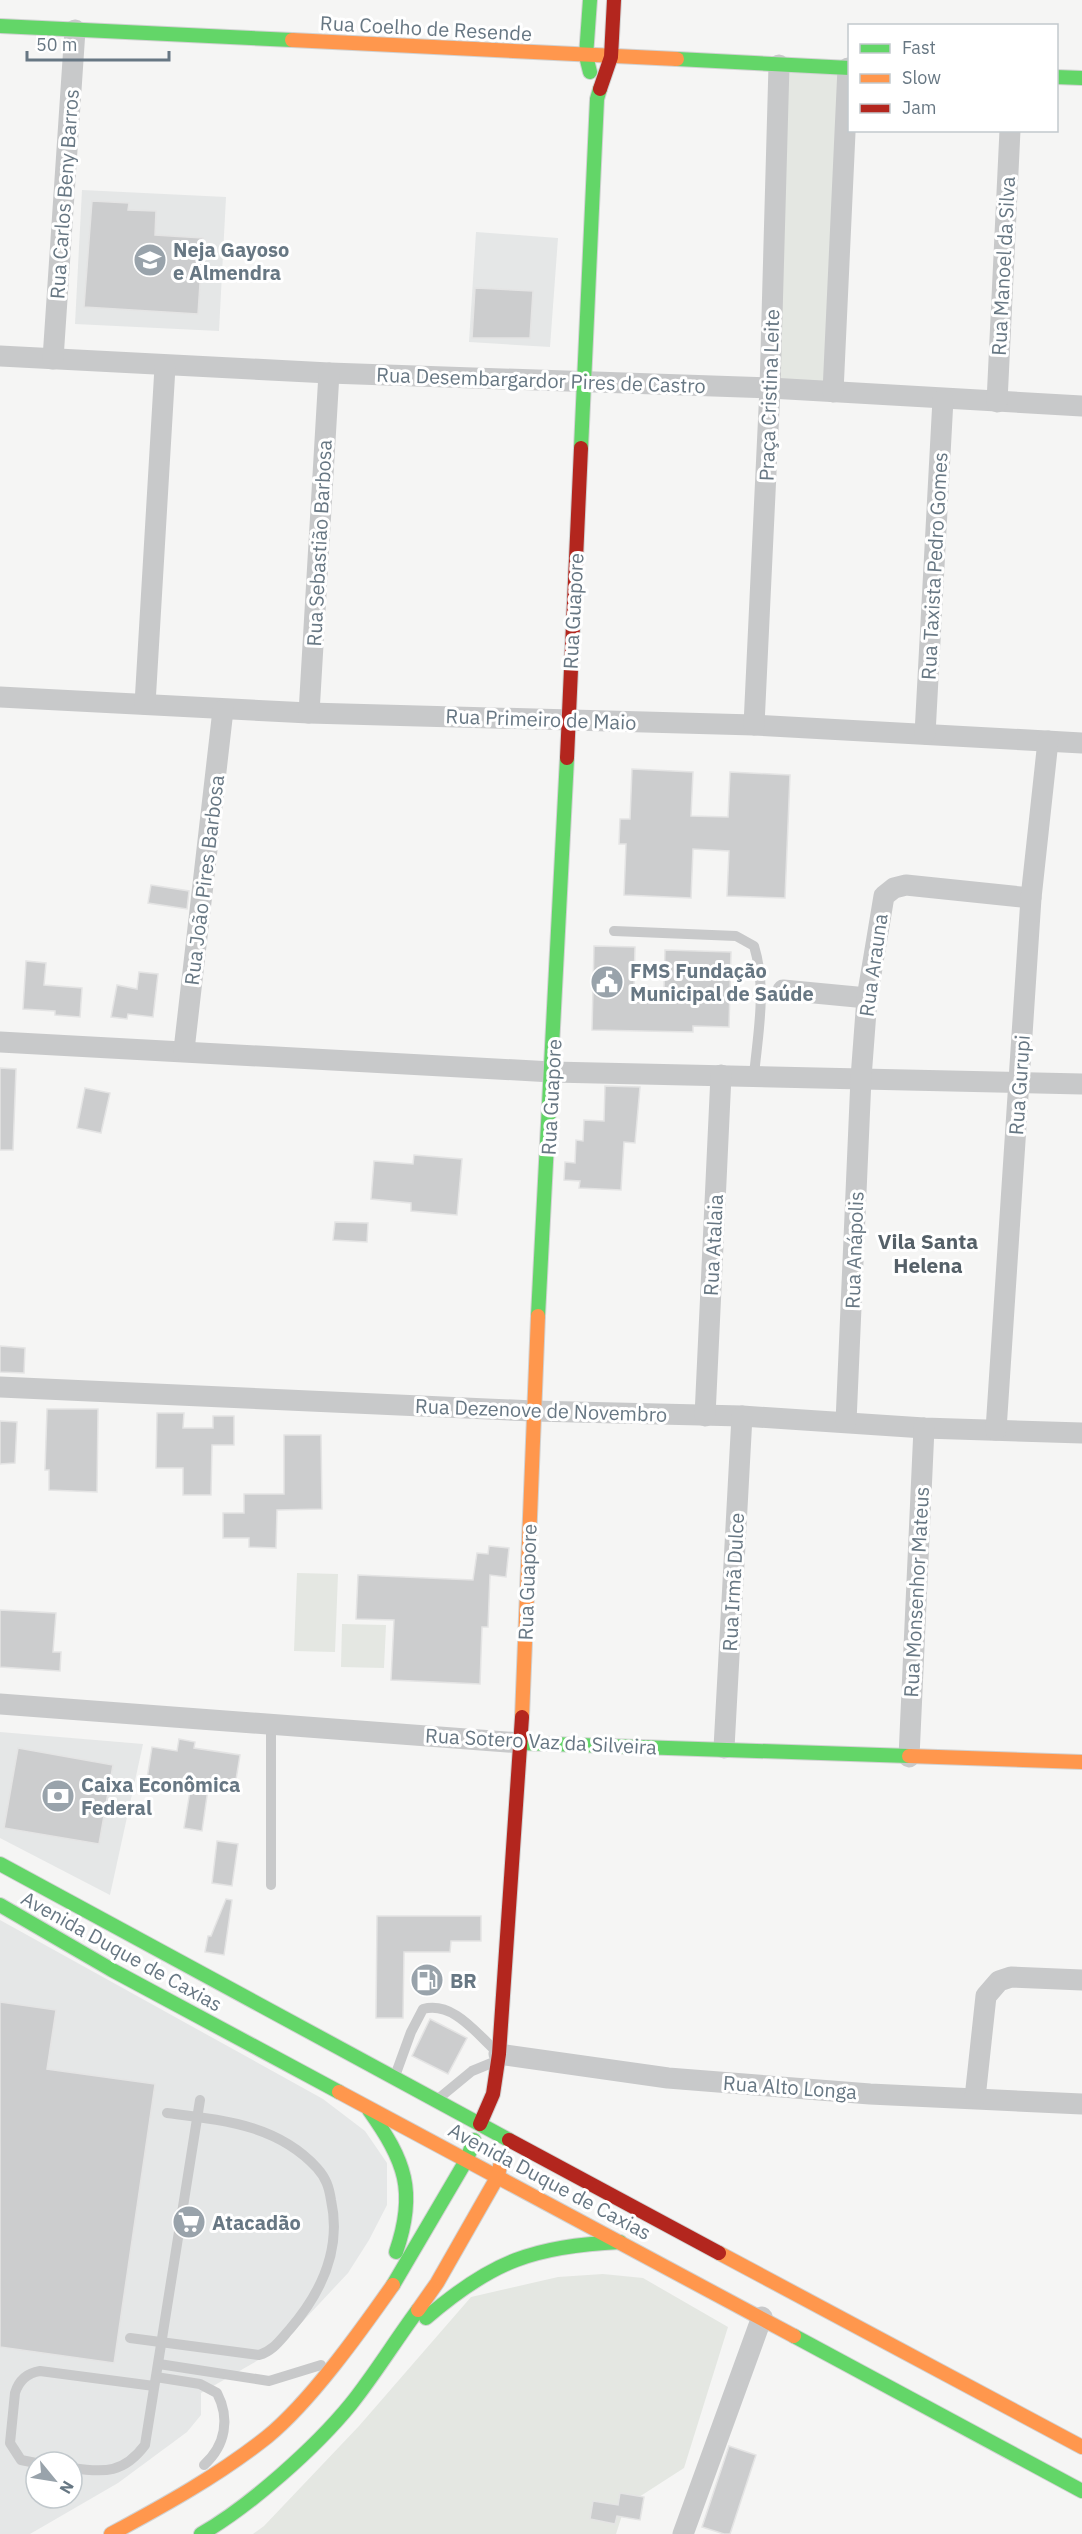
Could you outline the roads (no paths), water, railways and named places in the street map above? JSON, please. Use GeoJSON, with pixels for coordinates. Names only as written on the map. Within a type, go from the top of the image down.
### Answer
{"type":"FeatureCollection","features":[{"type":"Feature","properties":{"kind":"main road","name":"Rua Guapore"},"geometry":{"type":"LineString","coordinates":[[590,0],[586,56],[597,99]]}},
{"type":"Feature","properties":{"kind":"main road","name":"Rua Guapore"},"geometry":{"type":"LineString","coordinates":[[366,2324],[393,2285],[467,2159],[493,2094],[498,2057],[521,1743],[533,1411],[552,1072],[597,99],[611,57],[614,0]]}},
{"type":"Feature","properties":{"kind":"main road","name":"Rua Coelho de Resende"},"geometry":{"type":"LineString","coordinates":[[0,26],[848,68]]}},
{"type":"Feature","properties":{"kind":"main road"},"geometry":{"type":"LineString","coordinates":[[1058,77],[1082,78]]}},
{"type":"Feature","properties":{"kind":"main road","name":"Rua Sotero Vaz da Silveira"},"geometry":{"type":"LineString","coordinates":[[521,1743],[724,1748],[1082,1762]]}},
{"type":"Feature","properties":{"kind":"main road","name":"Avenida Duque de Caxias"},"geometry":{"type":"LineString","coordinates":[[0,1864],[394,2079],[1079,2444]]}},
{"type":"Feature","properties":{"kind":"main road","name":"Avenida Duque de Caxias"},"geometry":{"type":"LineString","coordinates":[[0,1905],[112,1970],[762,2317],[1082,2491]]}},
{"type":"Feature","properties":{"kind":"main road","name":"Rua Guapore"},"geometry":{"type":"LineString","coordinates":[[493,2094],[506,2139]]}},
{"type":"Feature","properties":{"kind":"main road"},"geometry":{"type":"LineString","coordinates":[[111,2534],[193,2489],[268,2436],[303,2400],[366,2324],[403,2234],[409,2212],[409,2187],[394,2144],[364,2104]]}},
{"type":"Feature","properties":{"kind":"main road"},"geometry":{"type":"LineString","coordinates":[[201,2534],[222,2522],[302,2455],[350,2405],[395,2345],[437,2283],[498,2176],[506,2139]]}},
{"type":"Feature","properties":{"kind":"main road"},"geometry":{"type":"LineString","coordinates":[[395,2345],[468,2284],[502,2265],[530,2253],[562,2246],[622,2242]]}},
{"type":"Feature","properties":{"kind":"street","name":"Rua Carlos Beny Barros"},"geometry":{"type":"LineString","coordinates":[[53,359],[75,30]]}},
{"type":"Feature","properties":{"kind":"street","name":"Praça Cristina Leite"},"geometry":{"type":"LineString","coordinates":[[754,725],[770,388],[779,65]]}},
{"type":"Feature","properties":{"kind":"street"},"geometry":{"type":"LineString","coordinates":[[833,392],[848,88]]}},
{"type":"Feature","properties":{"kind":"street","name":"Rua Manoel da Silva"},"geometry":{"type":"LineString","coordinates":[[997,402],[1010,132]]}},
{"type":"Feature","properties":{"kind":"street","name":"Rua Desembargardor Pires de Castro"},"geometry":{"type":"LineString","coordinates":[[0,356],[165,367],[770,388],[1082,406]]}},
{"type":"Feature","properties":{"kind":"street"},"geometry":{"type":"LineString","coordinates":[[145,704],[165,367]]}},
{"type":"Feature","properties":{"kind":"street","name":"Rua Sebastião Barbosa"},"geometry":{"type":"LineString","coordinates":[[309,713],[329,373]]}},
{"type":"Feature","properties":{"kind":"street","name":"Rua Taxista Pedro Gomes"},"geometry":{"type":"LineString","coordinates":[[926,734],[943,399]]}},
{"type":"Feature","properties":{"kind":"street","name":"Rua Primeiro de Maio"},"geometry":{"type":"LineString","coordinates":[[0,697],[224,710],[754,725],[1082,743]]}},
{"type":"Feature","properties":{"kind":"street","name":"Rua João Pires Barbosa"},"geometry":{"type":"LineString","coordinates":[[184,1050],[224,710]]}},
{"type":"Feature","properties":{"kind":"street","name":"Rua Gurupi"},"geometry":{"type":"LineString","coordinates":[[996,1430],[1031,898],[1048,741]]}},
{"type":"Feature","properties":{"kind":"street","name":"Rua Arauna"},"geometry":{"type":"LineString","coordinates":[[861,1078],[867,998],[880,908],[884,896],[894,888],[906,885],[1031,898]]}},
{"type":"Feature","properties":{"kind":"street"},"geometry":{"type":"LineString","coordinates":[[783,990],[867,998]]}},
{"type":"Feature","properties":{"kind":"street"},"geometry":{"type":"LineString","coordinates":[[0,1042],[184,1050],[552,1072],[1082,1084]]}},
{"type":"Feature","properties":{"kind":"street","name":"Rua Atalaia"},"geometry":{"type":"LineString","coordinates":[[705,1416],[721,1075]]}},
{"type":"Feature","properties":{"kind":"street","name":"Rua Anápolis"},"geometry":{"type":"LineString","coordinates":[[846,1422],[861,1078]]}},
{"type":"Feature","properties":{"kind":"street","name":"Rua Dezenove de Novembro"},"geometry":{"type":"LineString","coordinates":[[0,1387],[533,1411],[742,1416],[924,1428],[1082,1433]]}},
{"type":"Feature","properties":{"kind":"street","name":"Rua Irmã Dulce"},"geometry":{"type":"LineString","coordinates":[[724,1748],[742,1416]]}},
{"type":"Feature","properties":{"kind":"street","name":"Rua Monsenhor Mateus"},"geometry":{"type":"LineString","coordinates":[[909,1757],[924,1428]]}},
{"type":"Feature","properties":{"kind":"street","name":"Rua Sotero Vaz da Silveira"},"geometry":{"type":"LineString","coordinates":[[0,1704],[521,1743]]}},
{"type":"Feature","properties":{"kind":"street"},"geometry":{"type":"LineString","coordinates":[[975,2098],[986,1996],[993,1985],[1011,1977],[1082,1980]]}},
{"type":"Feature","properties":{"kind":"street","name":"Rua Alto Longa"},"geometry":{"type":"LineString","coordinates":[[498,2057],[669,2078],[870,2094],[1082,2104]]}},
{"type":"Feature","properties":{"kind":"street"},"geometry":{"type":"LineString","coordinates":[[683,2534],[762,2317]]}},
{"type":"Feature","properties":{"kind":"lane"},"geometry":{"type":"LineString","coordinates":[[614,931],[736,936],[754,946],[759,963],[761,988],[754,1075]]}},
{"type":"Feature","properties":{"kind":"lane"},"geometry":{"type":"LineString","coordinates":[[271,1725],[271,1885]]}},
{"type":"Feature","properties":{"kind":"lane"},"geometry":{"type":"LineString","coordinates":[[394,2079],[411,2032],[423,2010],[434,2007],[454,2013],[498,2057],[472,2070],[436,2101]]}},
{"type":"Feature","properties":{"kind":"lane"},"geometry":{"type":"LineString","coordinates":[[84,2469],[111,2471],[135,2459],[145,2445],[200,2100]]}},
{"type":"Feature","properties":{"kind":"lane"},"geometry":{"type":"LineString","coordinates":[[130,2338],[259,2355],[267,2353],[299,2318],[318,2291],[330,2263],[334,2235],[333,2210],[327,2181],[316,2166],[283,2141],[260,2129],[167,2113]]}},
{"type":"Feature","properties":{"kind":"lane"},"geometry":{"type":"LineString","coordinates":[[159,2364],[268,2381],[336,2360]]}},
{"type":"Feature","properties":{"kind":"lane"},"geometry":{"type":"LineString","coordinates":[[24,2461],[21,2460],[10,2443],[17,2385],[29,2373],[40,2371],[208,2387],[217,2393],[227,2420],[221,2439],[209,2460],[138,2521]]}},
{"type":"Feature","properties":{"kind":"place","name":"Neja Gayoso e Almendra"},"geometry":{"type":"Point","coordinates":[150,260]}},
{"type":"Feature","properties":{"kind":"place","name":"FMS Fundação Municipal de Saúde"},"geometry":{"type":"Point","coordinates":[607,982]}},
{"type":"Feature","properties":{"kind":"place","name":"Caixa Econômica Federal"},"geometry":{"type":"Point","coordinates":[58,1796]}},
{"type":"Feature","properties":{"kind":"place","name":"BR"},"geometry":{"type":"Point","coordinates":[427,1980]}},
{"type":"Feature","properties":{"kind":"place","name":"Atacadão"},"geometry":{"type":"Point","coordinates":[189,2222]}},
{"type":"Feature","properties":{"kind":"district","name":"Vila Santa Helena"},"geometry":{"type":"Point","coordinates":[928,1253]}}]}
